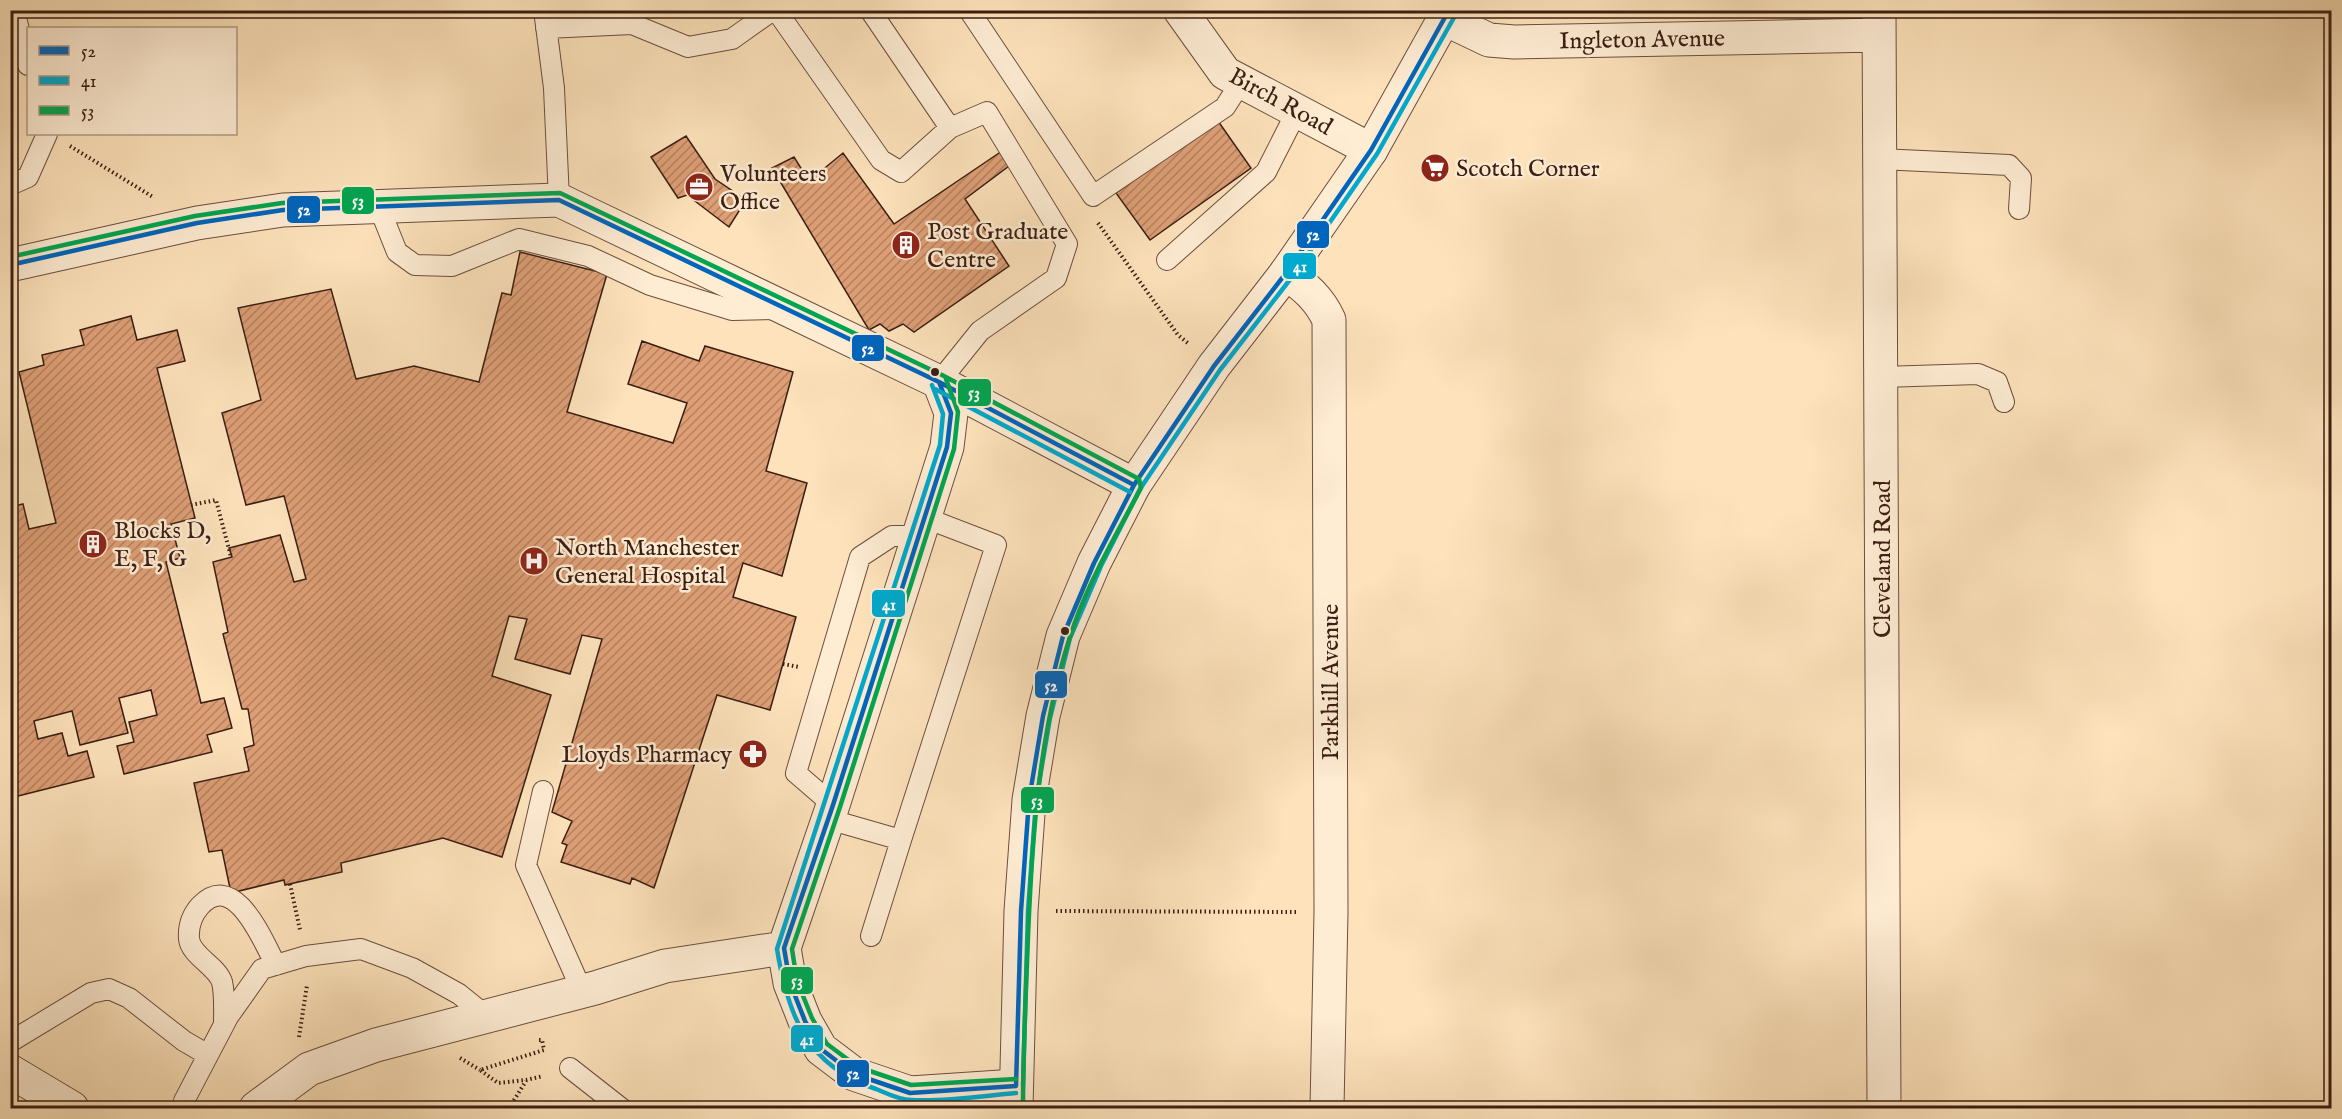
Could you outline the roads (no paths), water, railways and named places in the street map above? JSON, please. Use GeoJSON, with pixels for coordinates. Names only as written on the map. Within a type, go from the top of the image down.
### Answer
{"type":"FeatureCollection","features":[{"type":"Feature","properties":{"kind":"street","name":"Birch Road"},"geometry":{"type":"LineString","coordinates":[[1180,10],[1225,73],[1371,150]]}},
{"type":"Feature","properties":{"kind":"street","name":"Ingleton Avenue"},"geometry":{"type":"LineString","coordinates":[[1447,15],[1489,40],[1514,42],[1879,23]]}},
{"type":"Feature","properties":{"kind":"street"},"geometry":{"type":"LineString","coordinates":[[939,382],[951,412],[947,447],[784,948],[790,983],[805,1021],[821,1049],[854,1074],[910,1093],[1016,1097],[1021,911],[1029,800],[1043,716],[1063,636],[1094,563],[1134,486],[1214,366],[1286,273],[1371,150],[1447,15]]}},
{"type":"Feature","properties":{"kind":"street","name":"Cleveland Road"},"geometry":{"type":"LineString","coordinates":[[1879,23],[1884,1108]]}},
{"type":"Feature","properties":{"kind":"street"},"geometry":{"type":"LineString","coordinates":[[10,265],[197,223],[283,210],[559,200],[939,382],[1134,486]]}},
{"type":"Feature","properties":{"kind":"street","name":"Parkhill Avenue"},"geometry":{"type":"LineString","coordinates":[[1286,273],[1307,288],[1321,304],[1329,320],[1331,912],[1328,1108]]}},
{"type":"Feature","properties":{"kind":"street"},"geometry":{"type":"LineString","coordinates":[[256,1108],[309,1069],[376,1045],[582,991],[664,966],[784,948]]}},
{"type":"Feature","properties":{"kind":"street"},"geometry":{"type":"LineString","coordinates":[[26,1089],[72,1108]]}},
{"type":"Feature","properties":{"kind":"lane"},"geometry":{"type":"LineString","coordinates":[[14,10],[27,60]]}},
{"type":"Feature","properties":{"kind":"lane"},"geometry":{"type":"LineString","coordinates":[[559,200],[554,88],[545,19],[632,24],[688,47],[732,39],[775,10],[881,160],[901,172],[950,128],[987,112],[1067,244],[1056,278],[980,331],[939,382]]}},
{"type":"Feature","properties":{"kind":"lane"},"geometry":{"type":"LineString","coordinates":[[870,10],[950,128]]}},
{"type":"Feature","properties":{"kind":"lane"},"geometry":{"type":"LineString","coordinates":[[969,10],[1093,196],[1225,107],[1241,82]]}},
{"type":"Feature","properties":{"kind":"lane"},"geometry":{"type":"LineString","coordinates":[[1167,260],[1266,172],[1297,111]]}},
{"type":"Feature","properties":{"kind":"lane"},"geometry":{"type":"LineString","coordinates":[[10,185],[28,177],[47,135]]}},
{"type":"Feature","properties":{"kind":"lane"},"geometry":{"type":"LineString","coordinates":[[1879,159],[2008,165],[2021,178],[2019,209]]}},
{"type":"Feature","properties":{"kind":"lane"},"geometry":{"type":"LineString","coordinates":[[379,207],[397,252],[415,265],[452,266],[519,239],[588,256],[650,285],[732,310],[787,309]]}},
{"type":"Feature","properties":{"kind":"lane"},"geometry":{"type":"LineString","coordinates":[[1882,377],[1978,374],[1997,382],[2004,402]]}},
{"type":"Feature","properties":{"kind":"lane"},"geometry":{"type":"LineString","coordinates":[[871,936],[996,545],[920,526],[892,536],[860,557],[796,773],[830,812],[901,840]]}},
{"type":"Feature","properties":{"kind":"lane"},"geometry":{"type":"LineString","coordinates":[[543,791],[526,865],[582,991]]}},
{"type":"Feature","properties":{"kind":"lane"},"geometry":{"type":"LineString","coordinates":[[224,1024],[222,981],[189,942],[189,927],[194,913],[204,902],[217,897],[236,901],[251,916],[276,965]]}},
{"type":"Feature","properties":{"kind":"lane"},"geometry":{"type":"LineString","coordinates":[[186,1108],[184,1101],[224,1024],[262,969],[306,956],[361,949],[412,968],[450,989],[485,1015]]}},
{"type":"Feature","properties":{"kind":"lane"},"geometry":{"type":"LineString","coordinates":[[10,1042],[91,993],[109,989],[129,998],[184,1041],[208,1055]]}},
{"type":"Feature","properties":{"kind":"lane"},"geometry":{"type":"LineString","coordinates":[[570,1068],[621,1108]]}},
{"type":"Feature","properties":{"kind":"place","name":"Scotch Corner"},"geometry":{"type":"Point","coordinates":[1435,168]}},
{"type":"Feature","properties":{"kind":"place","name":"Volunteers Office"},"geometry":{"type":"Point","coordinates":[699,187]}},
{"type":"Feature","properties":{"kind":"place","name":"Post Graduate Centre"},"geometry":{"type":"Point","coordinates":[906,245]}},
{"type":"Feature","properties":{"kind":"place","name":"Blocks D, E, F, G"},"geometry":{"type":"Point","coordinates":[93,544]}},
{"type":"Feature","properties":{"kind":"place","name":"North Manchester General Hospital"},"geometry":{"type":"Point","coordinates":[534,561]}},
{"type":"Feature","properties":{"kind":"place","name":"Lloyds Pharmacy"},"geometry":{"type":"Point","coordinates":[753,754]}}]}
